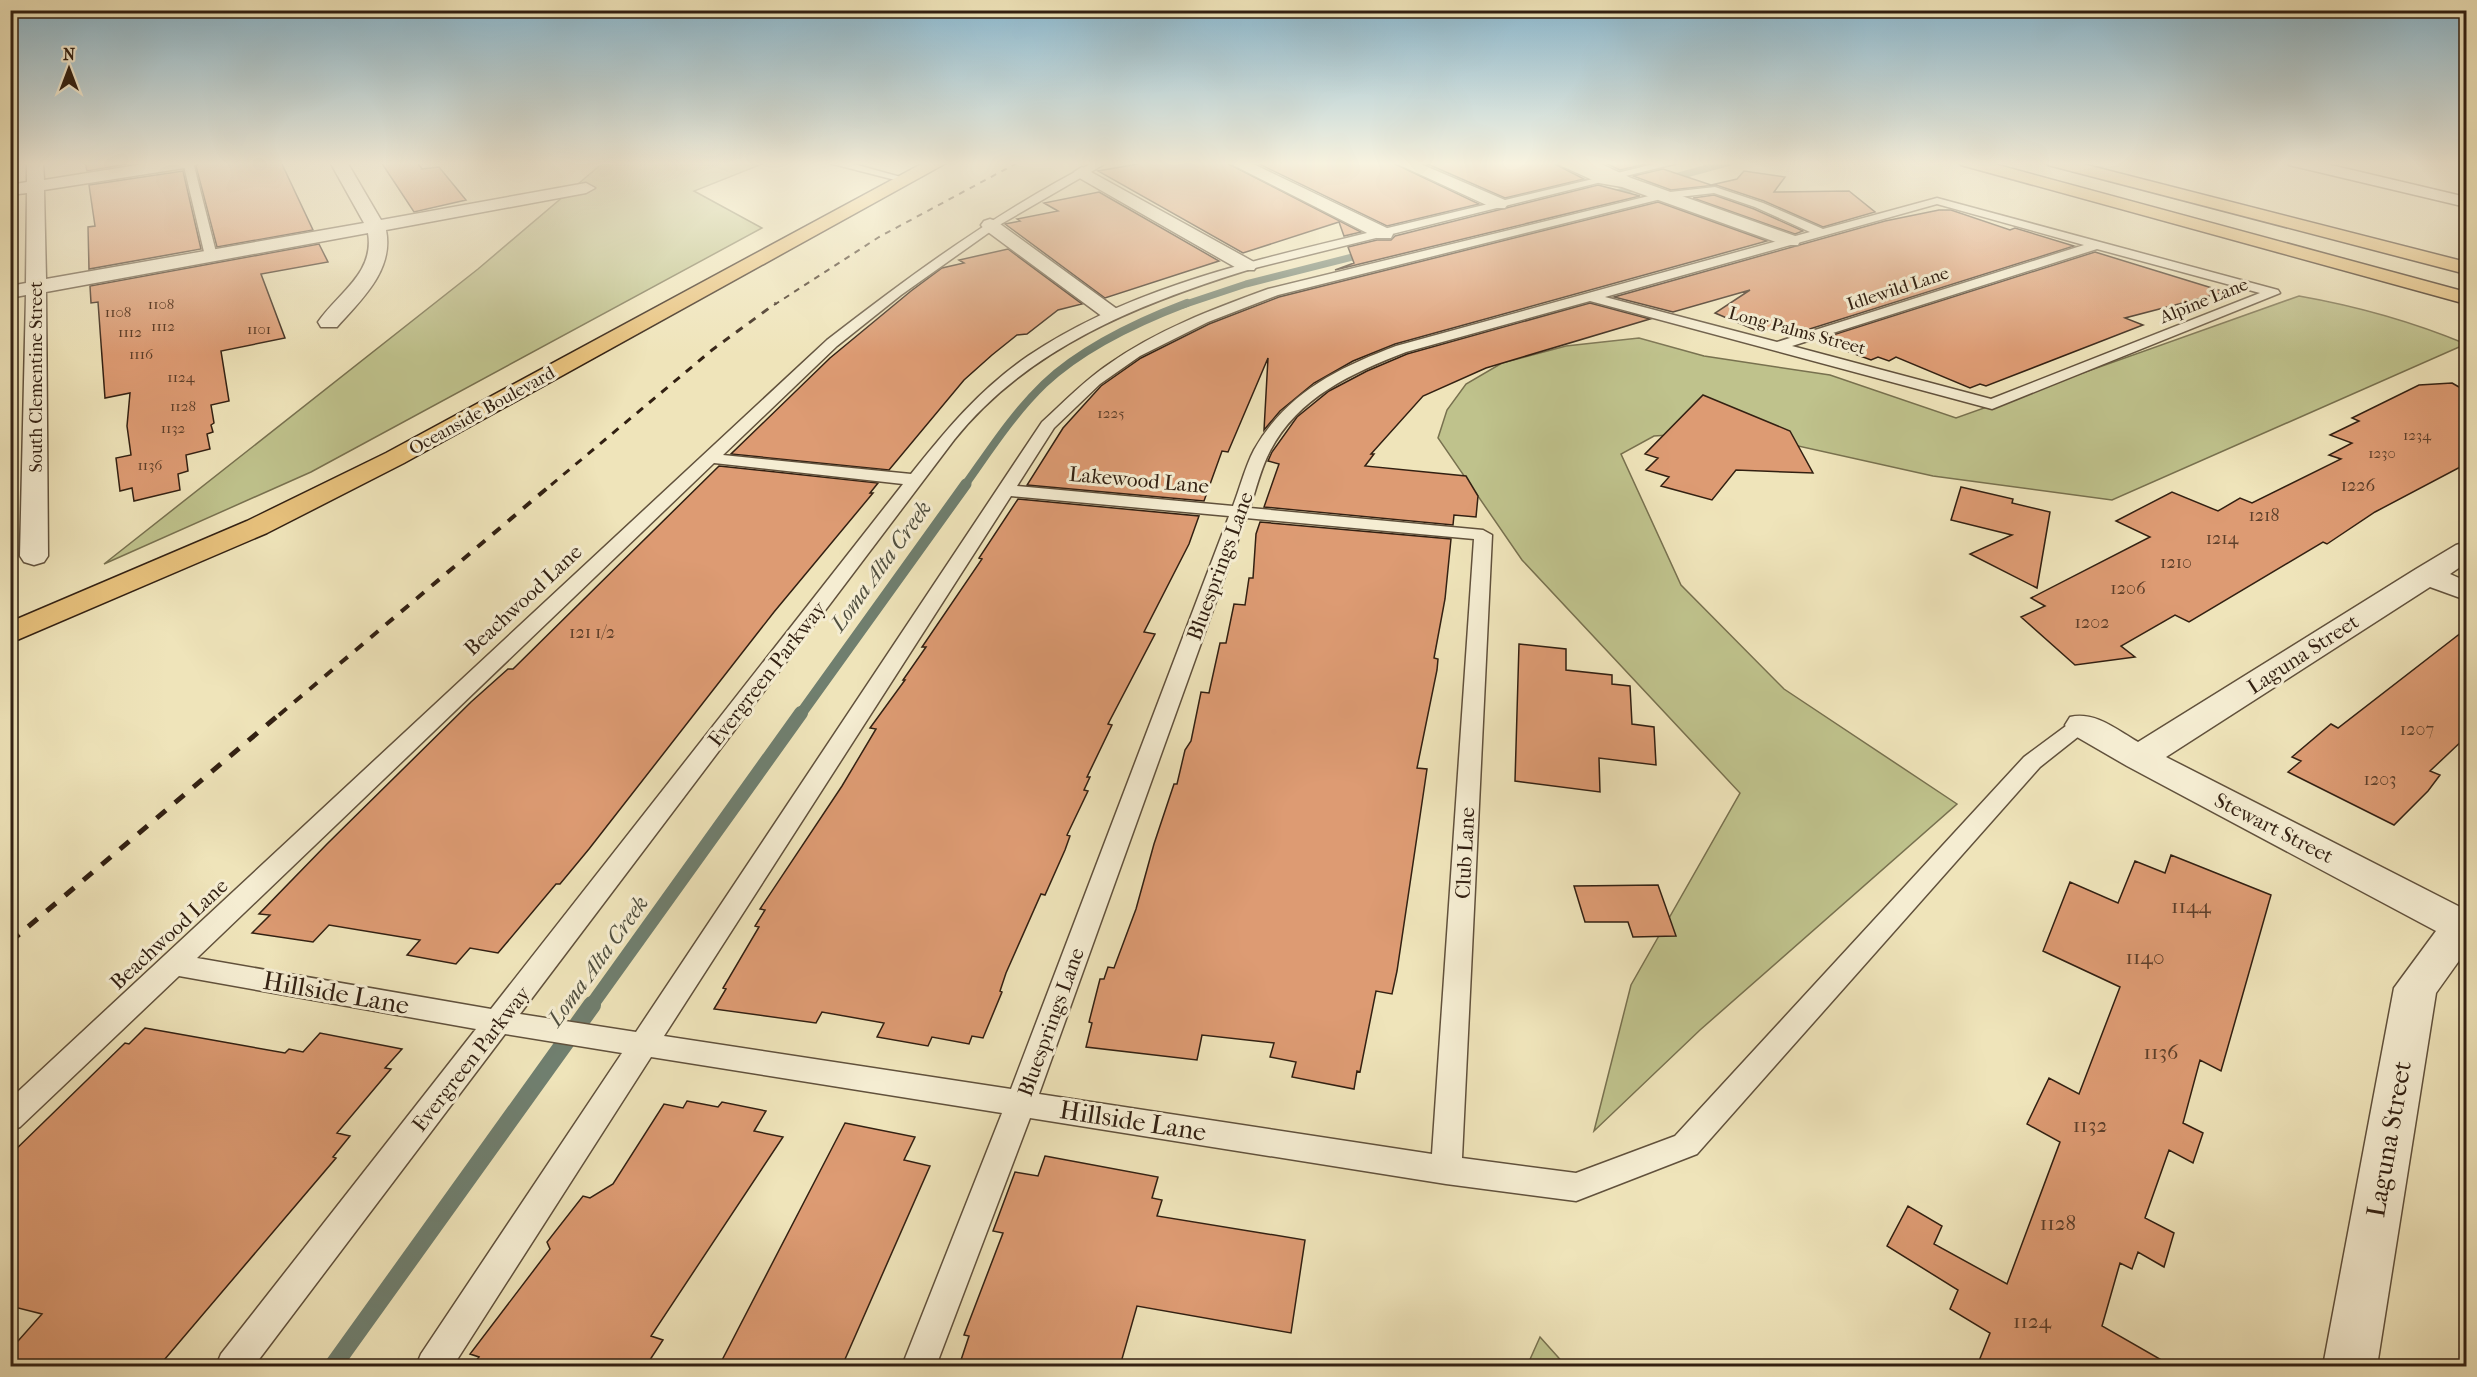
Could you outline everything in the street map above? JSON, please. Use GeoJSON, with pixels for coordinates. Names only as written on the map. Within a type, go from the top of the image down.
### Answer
{"type":"FeatureCollection","features":[{"type":"Feature","properties":{"kind":"main road","name":"Oceanside Boulevard"},"geometry":{"type":"LineString","coordinates":[[10,634],[257,527],[394,459],[817,226]]}},
{"type":"Feature","properties":{"kind":"main road"},"geometry":{"type":"LineString","coordinates":[[2202,226],[2466,298]]}},
{"type":"Feature","properties":{"kind":"main road"},"geometry":{"type":"LineString","coordinates":[[2306,226],[2466,267]]}},
{"type":"Feature","properties":{"kind":"street","name":"South Clementine Street"},"geometry":{"type":"LineString","coordinates":[[34,556],[38,433],[36,226]]}},
{"type":"Feature","properties":{"kind":"street"},"geometry":{"type":"LineString","coordinates":[[10,292],[376,226]]}},
{"type":"Feature","properties":{"kind":"street"},"geometry":{"type":"LineString","coordinates":[[329,322],[354,297],[377,260],[381,250],[377,226]]}},
{"type":"Feature","properties":{"kind":"street"},"geometry":{"type":"LineString","coordinates":[[992,226],[1110,313]]}},
{"type":"Feature","properties":{"kind":"street"},"geometry":{"type":"LineString","coordinates":[[1177,226],[1247,266]]}},
{"type":"Feature","properties":{"kind":"street"},"geometry":{"type":"LineString","coordinates":[[1368,226],[1384,234]]}},
{"type":"Feature","properties":{"kind":"street"},"geometry":{"type":"LineString","coordinates":[[1749,226],[1791,241]]}},
{"type":"Feature","properties":{"kind":"street"},"geometry":{"type":"LineString","coordinates":[[10,438],[38,433]]}},
{"type":"Feature","properties":{"kind":"street","name":"Laguna Street"},"geometry":{"type":"LineString","coordinates":[[2139,758],[2466,551]]}},
{"type":"Feature","properties":{"kind":"street"},"geometry":{"type":"LineString","coordinates":[[2426,575],[2466,591]]}},
{"type":"Feature","properties":{"kind":"street","name":"Stewart Street"},"geometry":{"type":"LineString","coordinates":[[2082,725],[2139,758],[2465,927]]}},
{"type":"Feature","properties":{"kind":"street","name":"Laguna Street"},"geometry":{"type":"LineString","coordinates":[[2350,1366],[2415,988],[2465,927]]}},
{"type":"Feature","properties":{"kind":"lane"},"geometry":{"type":"LineString","coordinates":[[204,226],[211,256]]}},
{"type":"Feature","properties":{"kind":"lane","name":"Beachwood Lane"},"geometry":{"type":"LineString","coordinates":[[10,1118],[832,343],[928,267],[988,226]]}},
{"type":"Feature","properties":{"kind":"lane","name":"Evergreen Parkway"},"geometry":{"type":"LineString","coordinates":[[233,1366],[968,413],[1010,376],[1070,336],[1110,313],[1178,286],[1247,266],[1414,226]]}},
{"type":"Feature","properties":{"kind":"lane"},"geometry":{"type":"LineString","coordinates":[[433,1366],[1048,425],[1097,380],[1157,342],[1231,306],[1273,292],[1527,226]]}},
{"type":"Feature","properties":{"kind":"lane"},"geometry":{"type":"LineString","coordinates":[[1807,226],[1823,232]]}},
{"type":"Feature","properties":{"kind":"lane","name":"Bluesprings Lane"},"geometry":{"type":"LineString","coordinates":[[919,1366],[1021,1103],[1262,451],[1291,410],[1319,388],[1367,362],[1401,349],[1844,226]]}},
{"type":"Feature","properties":{"kind":"lane","name":"Alpine Lane"},"geometry":{"type":"LineString","coordinates":[[1992,404],[2273,293],[2028,226]]}},
{"type":"Feature","properties":{"kind":"lane","name":"Idlewild Lane"},"geometry":{"type":"LineString","coordinates":[[1779,346],[2096,245]]}},
{"type":"Feature","properties":{"kind":"lane","name":"Long Palms Street"},"geometry":{"type":"LineString","coordinates":[[1591,297],[1992,404]]}},
{"type":"Feature","properties":{"kind":"lane"},"geometry":{"type":"LineString","coordinates":[[709,458],[915,480]]}},
{"type":"Feature","properties":{"kind":"lane","name":"Lakewood Lane"},"geometry":{"type":"LineString","coordinates":[[1005,490],[1483,535]]}},
{"type":"Feature","properties":{"kind":"lane","name":"Club Lane"},"geometry":{"type":"LineString","coordinates":[[1446,1170],[1483,535]]}},
{"type":"Feature","properties":{"kind":"lane","name":"Hillside Lane"},"geometry":{"type":"LineString","coordinates":[[172,964],[499,1022],[1446,1170],[1576,1187],[1686,1145],[2032,762],[2082,725]]}},
{"type":"Feature","properties":{"kind":"green space"},"geometry":{"type":"Polygon","coordinates":[[[528,226],[762,228],[311,472],[104,564],[478,269],[528,226]]]}},
{"type":"Feature","properties":{"kind":"green space"},"geometry":{"type":"Polygon","coordinates":[[[2299,296],[2384,316],[2466,344],[2112,500],[1933,476],[1731,431],[1654,436],[1621,454],[1681,585],[1784,689],[1957,804],[1700,1030],[1594,1131],[1631,985],[1740,793],[1522,560],[1438,438],[1447,410],[1466,384],[1502,363],[1566,346],[1639,338],[1704,356],[1830,375],[1956,418],[2299,296]]]}},
{"type":"Feature","properties":{"kind":"green space"},"geometry":{"type":"Polygon","coordinates":[[[1540,1337],[1566,1366],[1527,1366],[1540,1337]]]}},
{"type":"Feature","properties":{"kind":"building"},"geometry":{"type":"Polygon","coordinates":[[[196,226],[201,249],[89,269],[88,227],[196,226]]]}},
{"type":"Feature","properties":{"kind":"building"},"geometry":{"type":"Polygon","coordinates":[[[212,226],[311,226],[313,230],[217,247],[212,226]]]}},
{"type":"Feature","properties":{"kind":"building"},"geometry":{"type":"Polygon","coordinates":[[[1008,226],[1159,226],[1219,261],[1105,298],[1008,226]]]}},
{"type":"Feature","properties":{"kind":"building"},"geometry":{"type":"Polygon","coordinates":[[[1196,226],[1326,226],[1243,253],[1196,226]]]}},
{"type":"Feature","properties":{"kind":"building"},"geometry":{"type":"Polygon","coordinates":[[[1341,226],[1350,226],[1361,232],[1344,236],[1341,226]]]}},
{"type":"Feature","properties":{"kind":"building"},"geometry":{"type":"Polygon","coordinates":[[[1434,226],[1515,226],[1335,270],[1354,263],[1348,247],[1377,240],[1391,240],[1395,236],[1434,226]]]}},
{"type":"Feature","properties":{"kind":"building"},"geometry":{"type":"Polygon","coordinates":[[[1561,226],[1726,226],[1767,241],[1395,344],[1353,361],[1314,383],[1280,411],[1264,430],[1268,358],[1228,452],[1222,451],[1204,501],[1027,485],[1063,428],[1101,386],[1141,358],[1209,324],[1279,297],[1561,226]]]}},
{"type":"Feature","properties":{"kind":"building"},"geometry":{"type":"Polygon","coordinates":[[[1773,226],[1792,226],[1803,231],[1795,234],[1773,226]]]}},
{"type":"Feature","properties":{"kind":"building"},"geometry":{"type":"Polygon","coordinates":[[[1866,226],[1999,226],[2010,230],[2015,228],[2074,246],[1797,333],[1777,326],[1760,332],[1715,313],[1750,290],[1673,312],[1614,297],[1866,226]]]}},
{"type":"Feature","properties":{"kind":"building"},"geometry":{"type":"Polygon","coordinates":[[[319,244],[328,262],[261,274],[285,338],[221,351],[229,401],[211,405],[214,423],[211,425],[213,432],[207,434],[210,449],[186,455],[188,471],[178,474],[180,490],[134,501],[132,488],[120,491],[116,458],[131,455],[127,426],[130,393],[105,398],[98,302],[91,303],[90,286],[319,244]]]}},
{"type":"Feature","properties":{"kind":"building"},"geometry":{"type":"Polygon","coordinates":[[[1008,249],[1082,304],[1058,310],[1027,334],[1017,335],[992,355],[964,380],[889,470],[731,454],[830,358],[942,268],[964,263],[959,260],[1008,249]]]}},
{"type":"Feature","properties":{"kind":"building"},"geometry":{"type":"Polygon","coordinates":[[[2095,252],[2225,292],[2125,318],[2143,325],[1986,386],[1980,384],[1970,388],[1896,357],[1889,361],[1878,357],[1871,360],[1817,340],[2095,252]]]}},
{"type":"Feature","properties":{"kind":"building"},"geometry":{"type":"Polygon","coordinates":[[[1590,303],[1650,319],[1486,368],[1423,396],[1371,454],[1374,454],[1365,466],[1466,476],[1478,496],[1476,517],[1454,515],[1453,525],[1264,507],[1279,464],[1268,461],[1272,452],[1297,417],[1329,391],[1407,354],[1590,303]]]}},
{"type":"Feature","properties":{"kind":"building"},"geometry":{"type":"Polygon","coordinates":[[[2452,383],[2466,391],[2466,464],[2375,512],[2327,544],[2323,542],[2189,622],[2175,615],[2121,646],[2135,657],[2075,665],[2021,617],[2045,606],[2031,598],[2150,537],[2116,521],[2172,492],[2218,511],[2240,498],[2252,503],[2341,459],[2329,455],[2352,443],[2330,435],[2359,421],[2352,418],[2419,385],[2452,383]]]}},
{"type":"Feature","properties":{"kind":"building"},"geometry":{"type":"Polygon","coordinates":[[[1703,395],[1790,431],[1813,473],[1736,470],[1712,500],[1661,486],[1669,477],[1646,470],[1658,458],[1645,454],[1703,395]]]}},
{"type":"Feature","properties":{"kind":"building"},"geometry":{"type":"Polygon","coordinates":[[[719,466],[878,483],[870,493],[873,493],[774,612],[589,849],[498,953],[470,948],[456,964],[407,955],[420,940],[329,925],[313,942],[252,933],[270,915],[259,914],[327,844],[471,702],[508,669],[513,669],[719,466]]]}},
{"type":"Feature","properties":{"kind":"building"},"geometry":{"type":"Polygon","coordinates":[[[1961,487],[2013,499],[2012,503],[2050,512],[2037,588],[1970,554],[2012,535],[1951,520],[1961,487]]]}},
{"type":"Feature","properties":{"kind":"building"},"geometry":{"type":"Polygon","coordinates":[[[1018,499],[1199,516],[1189,544],[1144,632],[1155,634],[1108,724],[1112,725],[1087,777],[1090,777],[1084,790],[1088,791],[1067,835],[1070,836],[1065,850],[1045,895],[1041,894],[1006,973],[1000,991],[1002,992],[983,1038],[972,1036],[969,1044],[932,1037],[928,1046],[877,1037],[884,1023],[822,1012],[816,1023],[714,1009],[726,989],[723,988],[759,927],[755,926],[765,910],[760,909],[842,786],[876,729],[870,728],[905,680],[903,680],[926,647],[922,647],[982,559],[979,558],[1018,499]]]}},
{"type":"Feature","properties":{"kind":"building"},"geometry":{"type":"Polygon","coordinates":[[[1260,522],[1451,539],[1445,599],[1434,658],[1438,659],[1437,670],[1417,768],[1427,769],[1397,971],[1392,994],[1376,991],[1360,1072],[1357,1071],[1354,1089],[1292,1077],[1296,1062],[1270,1057],[1274,1043],[1202,1035],[1197,1060],[1086,1047],[1092,1023],[1089,1022],[1100,979],[1104,979],[1108,967],[1114,968],[1136,909],[1154,844],[1174,784],[1177,784],[1185,750],[1191,741],[1201,692],[1209,693],[1220,643],[1226,643],[1234,604],[1245,605],[1249,578],[1253,578],[1256,534],[1260,522]]]}},
{"type":"Feature","properties":{"kind":"building"},"geometry":{"type":"Polygon","coordinates":[[[2466,629],[2466,737],[2430,771],[2440,775],[2428,791],[2394,825],[2288,772],[2301,761],[2292,757],[2331,724],[2338,728],[2466,629]]]}},
{"type":"Feature","properties":{"kind":"building"},"geometry":{"type":"Polygon","coordinates":[[[1519,644],[1566,649],[1566,670],[1612,675],[1612,684],[1630,686],[1632,724],[1654,727],[1656,765],[1599,758],[1600,792],[1515,781],[1519,644]]]}},
{"type":"Feature","properties":{"kind":"building"},"geometry":{"type":"Polygon","coordinates":[[[2171,855],[2271,895],[2221,1071],[2200,1060],[2183,1123],[2203,1133],[2193,1163],[2169,1150],[2145,1218],[2174,1233],[2164,1267],[2138,1252],[2132,1269],[2120,1263],[2102,1326],[2172,1366],[1977,1366],[1990,1333],[1950,1309],[1958,1290],[1887,1246],[1908,1206],[1942,1226],[1934,1244],[2007,1284],[2060,1142],[2027,1124],[2049,1078],[2079,1094],[2120,987],[2043,951],[2070,882],[2118,903],[2135,861],[2165,873],[2171,855]]]}},
{"type":"Feature","properties":{"kind":"building"},"geometry":{"type":"Polygon","coordinates":[[[1658,885],[1676,936],[1633,937],[1628,922],[1585,922],[1574,886],[1658,885]]]}},
{"type":"Feature","properties":{"kind":"building"},"geometry":{"type":"Polygon","coordinates":[[[145,1028],[285,1053],[289,1049],[303,1052],[320,1033],[402,1049],[385,1068],[391,1069],[337,1133],[350,1136],[333,1157],[336,1158],[159,1366],[10,1366],[10,1350],[42,1314],[10,1306],[10,1155],[125,1043],[129,1044],[145,1028]]]}},
{"type":"Feature","properties":{"kind":"building"},"geometry":{"type":"Polygon","coordinates":[[[687,1101],[718,1107],[722,1102],[766,1111],[754,1131],[783,1137],[651,1336],[663,1340],[646,1366],[472,1366],[479,1357],[470,1354],[550,1249],[547,1242],[583,1196],[590,1198],[613,1184],[664,1104],[683,1108],[687,1101]]]}},
{"type":"Feature","properties":{"kind":"building"},"geometry":{"type":"Polygon","coordinates":[[[845,1123],[915,1137],[904,1160],[930,1166],[842,1366],[719,1366],[845,1123]]]}},
{"type":"Feature","properties":{"kind":"building"},"geometry":{"type":"Polygon","coordinates":[[[1045,1156],[1158,1177],[1152,1198],[1162,1200],[1157,1216],[1305,1240],[1291,1333],[1137,1306],[1120,1366],[1081,1361],[1079,1366],[959,1366],[969,1336],[964,1335],[1003,1233],[993,1231],[1015,1172],[1038,1176],[1045,1156]]]}},
{"type":"Feature","properties":{"kind":"waterway","name":"Loma Alta Creek"},"geometry":{"type":"LineString","coordinates":[[1183,305],[1246,284],[1368,253]]}},
{"type":"Feature","properties":{"kind":"waterway","name":"Loma Alta Creek"},"geometry":{"type":"LineString","coordinates":[[965,485],[1022,408],[1059,371],[1111,337],[1149,318],[1187,303]]}},
{"type":"Feature","properties":{"kind":"waterway","name":"Loma Alta Creek"},"geometry":{"type":"LineString","coordinates":[[800,715],[966,484]]}},
{"type":"Feature","properties":{"kind":"waterway","name":"Loma Alta Creek"},"geometry":{"type":"LineString","coordinates":[[591,1006],[801,713]]}},
{"type":"Feature","properties":{"kind":"waterway","name":"Loma Alta Creek"},"geometry":{"type":"LineString","coordinates":[[333,1366],[592,1005]]}},
{"type":"Feature","properties":{"kind":"railway"},"geometry":{"type":"LineString","coordinates":[[774,305],[899,226]]}},
{"type":"Feature","properties":{"kind":"railway"},"geometry":{"type":"LineString","coordinates":[[551,485],[712,350],[776,303]]}},
{"type":"Feature","properties":{"kind":"railway"},"geometry":{"type":"LineString","coordinates":[[279,715],[552,484]]}},
{"type":"Feature","properties":{"kind":"railway"},"geometry":{"type":"LineString","coordinates":[[10,942],[281,713]]}}]}
